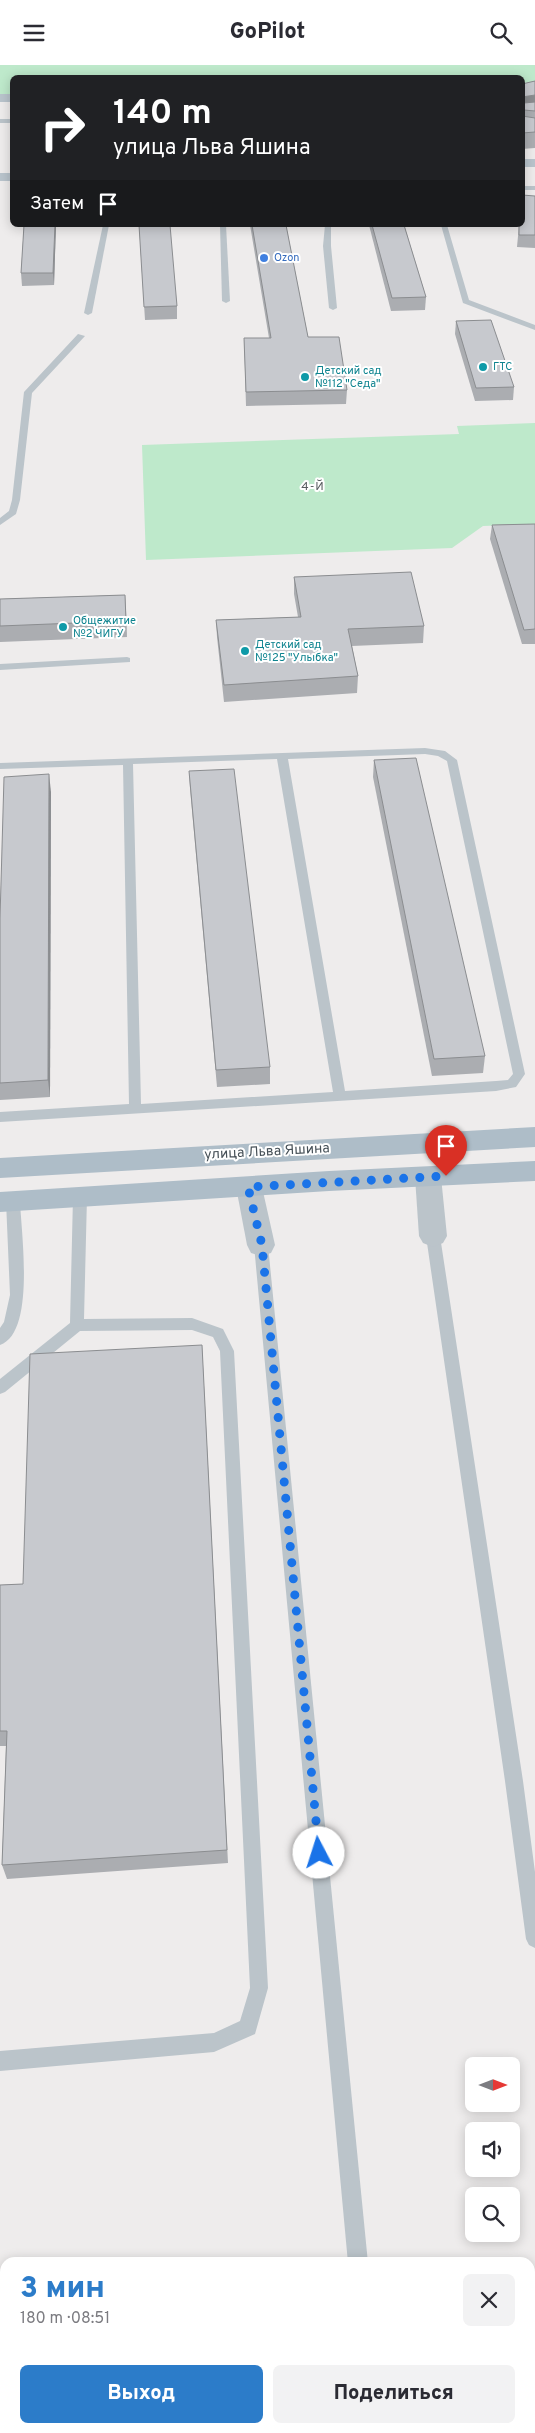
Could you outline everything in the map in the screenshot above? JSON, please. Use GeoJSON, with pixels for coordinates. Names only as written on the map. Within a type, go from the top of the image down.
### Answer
{"type":"FeatureCollection","features":[{"type":"Feature","properties":{"kind":"main road","name":"улица Льва Яшина"},"geometry":{"type":"LineString","coordinates":[[7,1168],[535,1137]]}},
{"type":"Feature","properties":{"kind":"main road"},"geometry":{"type":"LineString","coordinates":[[7,1168],[7,1202],[535,1171]]}},
{"type":"Feature","properties":{"kind":"street"},"geometry":{"type":"LineString","coordinates":[[428,1177],[433,1237]]}},
{"type":"Feature","properties":{"kind":"street"},"geometry":{"type":"LineString","coordinates":[[248,1187],[262,1245]]}},
{"type":"Feature","properties":{"kind":"lane"},"geometry":{"type":"LineString","coordinates":[[88,313],[106,227]]}},
{"type":"Feature","properties":{"kind":"lane"},"geometry":{"type":"LineString","coordinates":[[223,227],[226,301]]}},
{"type":"Feature","properties":{"kind":"lane"},"geometry":{"type":"LineString","coordinates":[[328,227],[327,246],[333,308]]}},
{"type":"Feature","properties":{"kind":"lane"},"geometry":{"type":"LineString","coordinates":[[445,227],[466,301],[535,328]]}},
{"type":"Feature","properties":{"kind":"lane"},"geometry":{"type":"LineString","coordinates":[[0,522],[13,512],[16,500],[28,392],[81,336]]}},
{"type":"Feature","properties":{"kind":"lane"},"geometry":{"type":"LineString","coordinates":[[0,667],[127,660]]}},
{"type":"Feature","properties":{"kind":"lane"},"geometry":{"type":"LineString","coordinates":[[0,766],[282,755],[425,751],[441,753],[452,760],[519,1074],[512,1084],[496,1086],[0,1117]]}},
{"type":"Feature","properties":{"kind":"lane"},"geometry":{"type":"LineString","coordinates":[[282,755],[340,1095]]}},
{"type":"Feature","properties":{"kind":"lane"},"geometry":{"type":"LineString","coordinates":[[128,761],[135,1108]]}},
{"type":"Feature","properties":{"kind":"lane"},"geometry":{"type":"LineString","coordinates":[[77,1325],[80,1197]]}},
{"type":"Feature","properties":{"kind":"lane"},"geometry":{"type":"LineString","coordinates":[[0,1339],[11,1324],[17,1295],[7,1202]]}},
{"type":"Feature","properties":{"kind":"lane"},"geometry":{"type":"LineString","coordinates":[[433,1237],[514,1781],[535,1939]]}},
{"type":"Feature","properties":{"kind":"lane"},"geometry":{"type":"LineString","coordinates":[[262,1245],[357,2257]]}},
{"type":"Feature","properties":{"kind":"lane"},"geometry":{"type":"LineString","coordinates":[[0,1388],[77,1325],[192,1324],[218,1333],[227,1351],[259,1988],[248,2027],[214,2042],[0,2061]]}},
{"type":"Feature","properties":{"kind":"green space"},"geometry":{"type":"Polygon","coordinates":[[[0,65],[535,65],[535,82],[525,83],[525,75],[10,75],[10,95],[0,95],[0,65]]]}},
{"type":"Feature","properties":{"kind":"green space"},"geometry":{"type":"Polygon","coordinates":[[[535,423],[535,524],[483,526],[452,548],[146,560],[142,445],[459,434],[457,426],[535,423]]]}},
{"type":"Feature","properties":{"kind":"building"},"geometry":{"type":"Polygon","coordinates":[[[535,81],[535,95],[525,97],[525,83],[535,81]]]}},
{"type":"Feature","properties":{"kind":"building"},"geometry":{"type":"Polygon","coordinates":[[[535,102],[535,111],[525,110],[525,103],[535,102]]]}},
{"type":"Feature","properties":{"kind":"building"},"geometry":{"type":"Polygon","coordinates":[[[525,116],[535,118],[535,132],[525,133],[525,116]]]}},
{"type":"Feature","properties":{"kind":"building"},"geometry":{"type":"Polygon","coordinates":[[[525,195],[535,196],[535,235],[519,235],[519,227],[525,227],[525,195]]]}},
{"type":"Feature","properties":{"kind":"building"},"geometry":{"type":"Polygon","coordinates":[[[24,227],[55,227],[53,273],[21,273],[24,227]]]}},
{"type":"Feature","properties":{"kind":"building"},"geometry":{"type":"Polygon","coordinates":[[[139,227],[170,227],[177,306],[144,307],[139,227]]]}},
{"type":"Feature","properties":{"kind":"building"},"geometry":{"type":"Polygon","coordinates":[[[252,227],[286,227],[308,337],[339,337],[347,390],[246,392],[244,338],[271,338],[252,227]]]}},
{"type":"Feature","properties":{"kind":"building"},"geometry":{"type":"Polygon","coordinates":[[[373,227],[405,227],[426,297],[392,298],[373,227]]]}},
{"type":"Feature","properties":{"kind":"building","name":"ГТС"},"geometry":{"type":"Polygon","coordinates":[[[491,320],[514,387],[476,388],[456,321],[491,320]]]}},
{"type":"Feature","properties":{"kind":"building"},"geometry":{"type":"Polygon","coordinates":[[[535,524],[535,629],[524,630],[492,525],[535,524]]]}},
{"type":"Feature","properties":{"kind":"building"},"geometry":{"type":"Polygon","coordinates":[[[411,572],[424,626],[348,629],[358,676],[224,685],[216,620],[301,617],[294,577],[411,572]]]}},
{"type":"Feature","properties":{"kind":"building"},"geometry":{"type":"Polygon","coordinates":[[[125,595],[126,621],[0,626],[0,599],[125,595]]]}},
{"type":"Feature","properties":{"kind":"building"},"geometry":{"type":"Polygon","coordinates":[[[416,758],[485,1056],[434,1059],[374,760],[416,758]]]}},
{"type":"Feature","properties":{"kind":"building"},"geometry":{"type":"Polygon","coordinates":[[[234,769],[270,1067],[216,1070],[189,771],[234,769]]]}},
{"type":"Feature","properties":{"kind":"building"},"geometry":{"type":"Polygon","coordinates":[[[49,774],[48,1080],[0,1083],[0,918],[4,777],[49,774]]]}},
{"type":"Feature","properties":{"kind":"building"},"geometry":{"type":"Polygon","coordinates":[[[202,1345],[227,1850],[2,1865],[7,1731],[0,1731],[0,1585],[23,1584],[30,1354],[202,1345]]]}},
{"type":"Feature","properties":{"kind":"place","name":"Ozon"},"geometry":{"type":"Point","coordinates":[264,258]}},
{"type":"Feature","properties":{"kind":"place","name":"ГТС"},"geometry":{"type":"Point","coordinates":[483,367]}},
{"type":"Feature","properties":{"kind":"place","name":"Детский сад №112 \"Седа\""},"geometry":{"type":"Point","coordinates":[305,377]}},
{"type":"Feature","properties":{"kind":"place","name":"Общежитие №2 ЧИГУ"},"geometry":{"type":"Point","coordinates":[63,627]}},
{"type":"Feature","properties":{"kind":"place","name":"Детский сад №125 \"Улыбка\""},"geometry":{"type":"Point","coordinates":[245,651]}},
{"type":"Feature","properties":{"kind":"district","name":"4-Й"},"geometry":{"type":"Point","coordinates":[313,487]}},
{"type":"Feature","properties":{"kind":"route"},"geometry":{"type":"LineString","coordinates":[[319,1853],[279,1443],[262,1245],[248,1187],[446,1176]]}}]}
